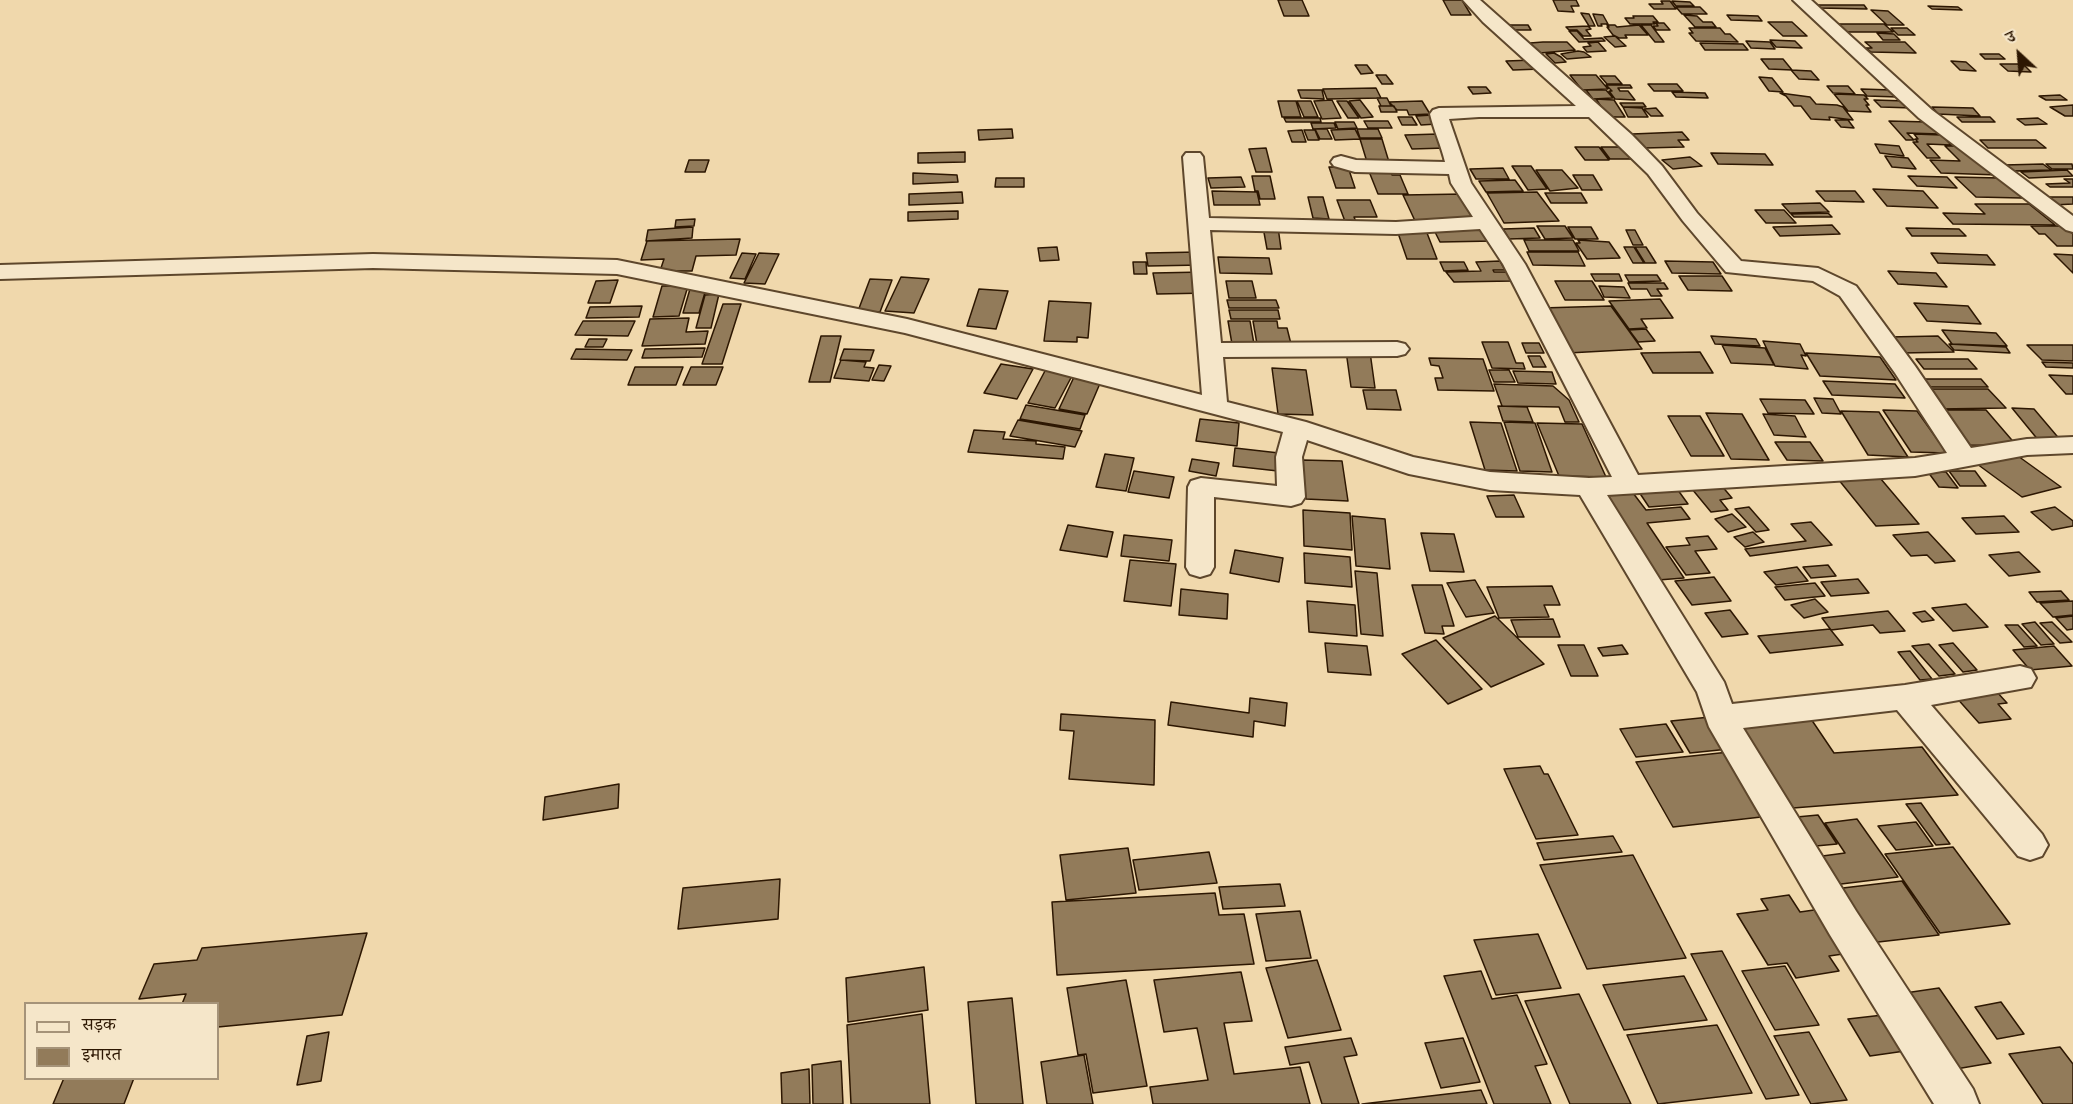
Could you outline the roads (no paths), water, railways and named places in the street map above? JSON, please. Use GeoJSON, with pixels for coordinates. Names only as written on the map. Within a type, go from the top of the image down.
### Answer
{"type":"FeatureCollection","features":[{"type":"Feature","properties":{"kind":"street"},"geometry":{"type":"LineString","coordinates":[[1471,0],[1489,19],[1594,111],[1655,170],[1690,217],[1734,267],[1818,275],[1848,291],[1906,370],[1964,458]]}},
{"type":"Feature","properties":{"kind":"street"},"geometry":{"type":"LineString","coordinates":[[1801,0],[1836,30],[1865,61],[1906,98],[1977,155],[2073,226]]}},
{"type":"Feature","properties":{"kind":"street"},"geometry":{"type":"LineString","coordinates":[[1594,111],[1491,111],[1439,114],[1461,183],[1514,264],[1629,484]]}},
{"type":"Feature","properties":{"kind":"street"},"geometry":{"type":"LineString","coordinates":[[1193,157],[1215,407]]}},
{"type":"Feature","properties":{"kind":"street"},"geometry":{"type":"LineString","coordinates":[[1341,162],[1355,166],[1456,168]]}},
{"type":"Feature","properties":{"kind":"street"},"geometry":{"type":"LineString","coordinates":[[1199,224],[1396,228],[1487,222]]}},
{"type":"Feature","properties":{"kind":"street"},"geometry":{"type":"LineString","coordinates":[[0,272],[373,261],[617,267],[906,326],[1298,428],[1409,465],[1480,479],[1589,487],[1915,467],[2027,447],[2073,445]]}},
{"type":"Feature","properties":{"kind":"street"},"geometry":{"type":"LineString","coordinates":[[1210,350],[1397,349]]}},
{"type":"Feature","properties":{"kind":"street"},"geometry":{"type":"LineString","coordinates":[[1200,567],[1202,487],[1291,497],[1289,457],[1298,428]]}},
{"type":"Feature","properties":{"kind":"street"},"geometry":{"type":"LineString","coordinates":[[1589,487],[1713,691],[1720,718],[1843,922],[1958,1104]]}},
{"type":"Feature","properties":{"kind":"street"},"geometry":{"type":"LineString","coordinates":[[1720,718],[1905,697],[2020,678]]}},
{"type":"Feature","properties":{"kind":"street"},"geometry":{"type":"LineString","coordinates":[[1905,697],[2030,846]]}}]}
